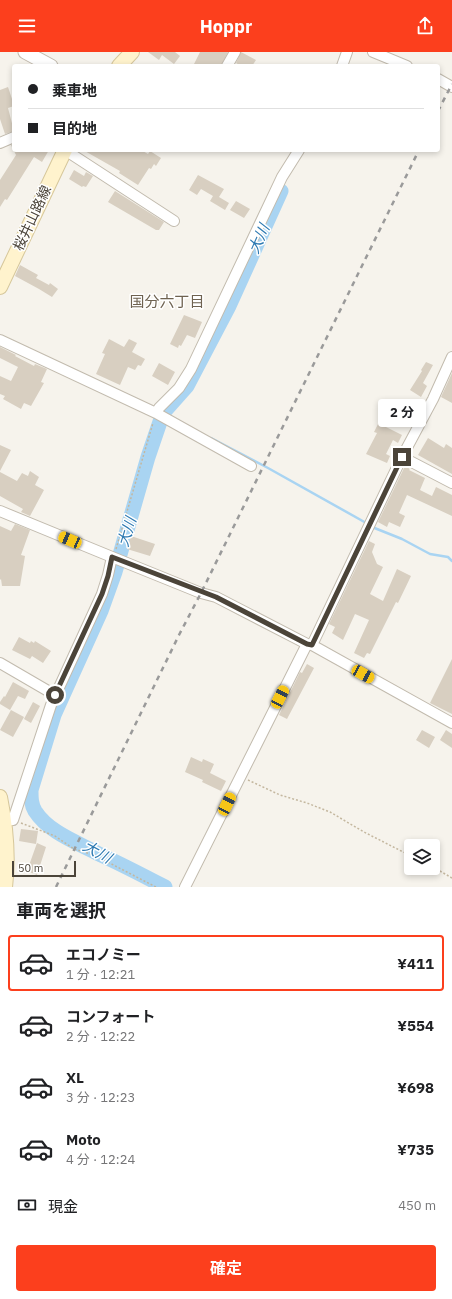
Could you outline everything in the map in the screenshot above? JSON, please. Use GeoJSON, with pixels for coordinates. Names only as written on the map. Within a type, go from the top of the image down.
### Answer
{"type":"FeatureCollection","features":[{"type":"Feature","properties":{"kind":"main road"},"geometry":{"type":"LineString","coordinates":[[122,64],[132,52]]}},
{"type":"Feature","properties":{"kind":"main road","name":"桜井山路線"},"geometry":{"type":"LineString","coordinates":[[0,286],[64,152]]}},
{"type":"Feature","properties":{"kind":"main road"},"geometry":{"type":"LineString","coordinates":[[0,797],[9,821],[5,887]]}},
{"type":"Feature","properties":{"kind":"street"},"geometry":{"type":"LineString","coordinates":[[25,52],[47,64]]}},
{"type":"Feature","properties":{"kind":"street"},"geometry":{"type":"LineString","coordinates":[[229,64],[235,52]]}},
{"type":"Feature","properties":{"kind":"street"},"geometry":{"type":"LineString","coordinates":[[343,64],[347,52]]}},
{"type":"Feature","properties":{"kind":"street"},"geometry":{"type":"LineString","coordinates":[[373,52],[402,64]]}},
{"type":"Feature","properties":{"kind":"street"},"geometry":{"type":"LineString","coordinates":[[440,80],[452,87]]}},
{"type":"Feature","properties":{"kind":"street"},"geometry":{"type":"LineString","coordinates":[[0,143],[12,138]]}},
{"type":"Feature","properties":{"kind":"street"},"geometry":{"type":"LineString","coordinates":[[68,152],[174,221]]}},
{"type":"Feature","properties":{"kind":"street"},"geometry":{"type":"LineString","coordinates":[[156,413],[179,388],[191,369],[282,177],[298,152]]}},
{"type":"Feature","properties":{"kind":"street"},"geometry":{"type":"LineString","coordinates":[[0,340],[156,413],[251,466]]}},
{"type":"Feature","properties":{"kind":"street"},"geometry":{"type":"LineString","coordinates":[[185,887],[310,645],[402,457],[448,381],[452,356]]}},
{"type":"Feature","properties":{"kind":"street"},"geometry":{"type":"LineString","coordinates":[[402,457],[452,483]]}},
{"type":"Feature","properties":{"kind":"street"},"geometry":{"type":"LineString","coordinates":[[0,510],[112,557],[216,597],[310,645],[452,723]]}},
{"type":"Feature","properties":{"kind":"street"},"geometry":{"type":"LineString","coordinates":[[9,821],[55,695],[102,594],[112,557]]}},
{"type":"Feature","properties":{"kind":"street"},"geometry":{"type":"LineString","coordinates":[[0,664],[55,695]]}},
{"type":"Feature","properties":{"kind":"path"},"geometry":{"type":"LineString","coordinates":[[112,557],[115,552],[156,413]]}},
{"type":"Feature","properties":{"kind":"path"},"geometry":{"type":"LineString","coordinates":[[241,776],[280,795],[330,812],[364,832],[404,852]]}},
{"type":"Feature","properties":{"kind":"path"},"geometry":{"type":"LineString","coordinates":[[9,821],[55,836],[74,849],[94,855],[156,887]]}},
{"type":"Feature","properties":{"kind":"path"},"geometry":{"type":"LineString","coordinates":[[440,871],[452,878]]}},
{"type":"Feature","properties":{"kind":"building"},"geometry":{"type":"Polygon","coordinates":[[[148,52],[175,52],[180,56],[174,64],[162,55],[159,60],[148,52]]]}},
{"type":"Feature","properties":{"kind":"building"},"geometry":{"type":"Polygon","coordinates":[[[200,52],[228,52],[222,64],[194,64],[200,52]]]}},
{"type":"Feature","properties":{"kind":"building"},"geometry":{"type":"Polygon","coordinates":[[[241,52],[256,60],[253,64],[236,63],[241,52]]]}},
{"type":"Feature","properties":{"kind":"building"},"geometry":{"type":"Polygon","coordinates":[[[8,87],[12,99],[12,107],[8,108],[12,123],[12,132],[5,134],[0,119],[0,90],[8,87]]]}},
{"type":"Feature","properties":{"kind":"building"},"geometry":{"type":"Polygon","coordinates":[[[14,152],[48,152],[42,162],[34,157],[7,200],[5,199],[0,207],[0,180],[16,155],[14,152]]]}},
{"type":"Feature","properties":{"kind":"building"},"geometry":{"type":"Polygon","coordinates":[[[87,152],[144,152],[148,154],[152,152],[161,158],[156,166],[154,164],[151,169],[149,168],[138,185],[119,173],[120,171],[87,152]]]}},
{"type":"Feature","properties":{"kind":"building"},"geometry":{"type":"Polygon","coordinates":[[[74,170],[84,176],[86,172],[93,176],[86,187],[82,187],[69,179],[74,170]]]}},
{"type":"Feature","properties":{"kind":"building"},"geometry":{"type":"Polygon","coordinates":[[[198,175],[224,189],[219,197],[229,203],[225,210],[210,201],[213,196],[201,189],[197,195],[189,190],[198,175]]]}},
{"type":"Feature","properties":{"kind":"building"},"geometry":{"type":"Polygon","coordinates":[[[115,191],[164,222],[159,230],[156,230],[108,202],[115,191]]]}},
{"type":"Feature","properties":{"kind":"building"},"geometry":{"type":"Polygon","coordinates":[[[236,201],[250,209],[244,218],[230,210],[236,201]]]}},
{"type":"Feature","properties":{"kind":"building"},"geometry":{"type":"Polygon","coordinates":[[[20,265],[38,275],[36,278],[49,285],[50,283],[58,289],[52,297],[15,276],[20,265]]]}},
{"type":"Feature","properties":{"kind":"building"},"geometry":{"type":"Polygon","coordinates":[[[184,315],[202,322],[195,338],[187,335],[181,346],[179,345],[178,348],[170,344],[184,315]]]}},
{"type":"Feature","properties":{"kind":"building"},"geometry":{"type":"Polygon","coordinates":[[[109,339],[124,347],[129,339],[137,343],[132,352],[145,359],[141,366],[138,365],[135,370],[128,367],[120,385],[96,374],[105,354],[102,353],[109,339]]]}},
{"type":"Feature","properties":{"kind":"building"},"geometry":{"type":"Polygon","coordinates":[[[0,347],[34,366],[35,364],[47,369],[41,382],[44,383],[31,406],[24,403],[21,409],[3,399],[5,396],[0,394],[0,376],[11,381],[18,367],[0,358],[0,347]]]}},
{"type":"Feature","properties":{"kind":"building"},"geometry":{"type":"Polygon","coordinates":[[[426,362],[433,365],[423,383],[427,386],[421,397],[410,390],[426,362]]]}},
{"type":"Feature","properties":{"kind":"building"},"geometry":{"type":"Polygon","coordinates":[[[159,363],[175,372],[168,385],[152,376],[159,363]]]}},
{"type":"Feature","properties":{"kind":"building"},"geometry":{"type":"Polygon","coordinates":[[[452,373],[452,403],[441,397],[452,373]]]}},
{"type":"Feature","properties":{"kind":"building"},"geometry":{"type":"Polygon","coordinates":[[[380,420],[387,424],[386,427],[402,435],[398,443],[393,440],[386,454],[390,456],[387,463],[366,454],[377,433],[374,432],[380,420]]]}},
{"type":"Feature","properties":{"kind":"building"},"geometry":{"type":"Polygon","coordinates":[[[428,438],[444,448],[446,444],[452,448],[452,474],[418,455],[428,438]]]}},
{"type":"Feature","properties":{"kind":"building"},"geometry":{"type":"Polygon","coordinates":[[[0,445],[11,450],[0,471],[0,445]]]}},
{"type":"Feature","properties":{"kind":"building"},"geometry":{"type":"Polygon","coordinates":[[[405,466],[410,469],[409,470],[425,478],[420,490],[432,496],[436,487],[452,495],[452,516],[407,495],[399,513],[405,516],[400,527],[389,522],[387,527],[378,522],[405,466]]]}},
{"type":"Feature","properties":{"kind":"building"},"geometry":{"type":"Polygon","coordinates":[[[30,471],[39,477],[35,485],[44,490],[30,516],[21,512],[23,509],[0,496],[0,472],[17,481],[22,473],[28,476],[30,471]]]}},
{"type":"Feature","properties":{"kind":"building"},"geometry":{"type":"Polygon","coordinates":[[[15,524],[30,530],[21,555],[25,556],[20,586],[2,586],[1,579],[0,580],[0,526],[11,531],[15,524]]]}},
{"type":"Feature","properties":{"kind":"building"},"geometry":{"type":"Polygon","coordinates":[[[131,536],[155,544],[150,556],[127,549],[131,536]]]}},
{"type":"Feature","properties":{"kind":"building"},"geometry":{"type":"Polygon","coordinates":[[[369,541],[375,544],[372,552],[377,564],[383,567],[370,594],[383,601],[397,569],[411,576],[370,654],[367,653],[364,658],[354,653],[369,620],[355,614],[343,640],[332,633],[335,627],[329,624],[369,541]]]}},
{"type":"Feature","properties":{"kind":"building"},"geometry":{"type":"Polygon","coordinates":[[[19,637],[30,643],[31,641],[34,643],[35,641],[51,651],[43,663],[32,656],[30,659],[12,650],[19,637]]]}},
{"type":"Feature","properties":{"kind":"building"},"geometry":{"type":"Polygon","coordinates":[[[452,659],[452,714],[430,703],[452,659]]]}},
{"type":"Feature","properties":{"kind":"building"},"geometry":{"type":"Polygon","coordinates":[[[307,664],[314,668],[287,719],[279,715],[300,672],[302,673],[307,664]]]}},
{"type":"Feature","properties":{"kind":"building"},"geometry":{"type":"Polygon","coordinates":[[[13,682],[29,691],[25,699],[18,696],[10,710],[0,704],[0,702],[4,696],[5,697],[13,682]]]}},
{"type":"Feature","properties":{"kind":"building"},"geometry":{"type":"Polygon","coordinates":[[[33,702],[40,706],[31,723],[24,719],[33,702]]]}},
{"type":"Feature","properties":{"kind":"building"},"geometry":{"type":"Polygon","coordinates":[[[11,710],[24,717],[13,737],[0,730],[11,710]]]}},
{"type":"Feature","properties":{"kind":"building"},"geometry":{"type":"Polygon","coordinates":[[[422,730],[435,737],[429,748],[416,740],[422,730]]]}},
{"type":"Feature","properties":{"kind":"building"},"geometry":{"type":"Polygon","coordinates":[[[446,730],[452,734],[452,748],[440,740],[446,730]]]}},
{"type":"Feature","properties":{"kind":"building"},"geometry":{"type":"Polygon","coordinates":[[[191,757],[202,762],[203,759],[214,764],[210,773],[226,781],[221,791],[202,782],[203,780],[185,772],[191,757]]]}},
{"type":"Feature","properties":{"kind":"building"},"geometry":{"type":"Polygon","coordinates":[[[21,829],[38,831],[36,844],[19,841],[21,829]]]}},
{"type":"Feature","properties":{"kind":"building"},"geometry":{"type":"Polygon","coordinates":[[[37,843],[46,847],[37,875],[27,871],[37,843]]]}},
{"type":"Feature","properties":{"kind":"waterway","name":"大川"},"geometry":{"type":"LineString","coordinates":[[165,887],[74,842],[56,831],[41,819],[35,811],[31,798],[31,790],[54,715],[101,611],[115,572],[148,457],[163,413],[187,386],[229,306],[281,191]]}},
{"type":"Feature","properties":{"kind":"waterway"},"geometry":{"type":"LineString","coordinates":[[211,438],[368,524]]}},
{"type":"Feature","properties":{"kind":"waterway"},"geometry":{"type":"LineString","coordinates":[[372,527],[402,539],[430,554],[448,557],[452,561]]}},
{"type":"Feature","properties":{"kind":"railway"},"geometry":{"type":"LineString","coordinates":[[440,107],[452,84]]}},
{"type":"Feature","properties":{"kind":"railway"},"geometry":{"type":"LineString","coordinates":[[56,887],[418,152]]}},
{"type":"Feature","properties":{"kind":"district","name":"国分六丁目"},"geometry":{"type":"Point","coordinates":[167,302]}},
{"type":"Feature","properties":{"kind":"route"},"geometry":{"type":"LineString","coordinates":[[55,695],[102,594],[112,557],[216,597],[307,644],[312,645],[402,457]]}}]}
